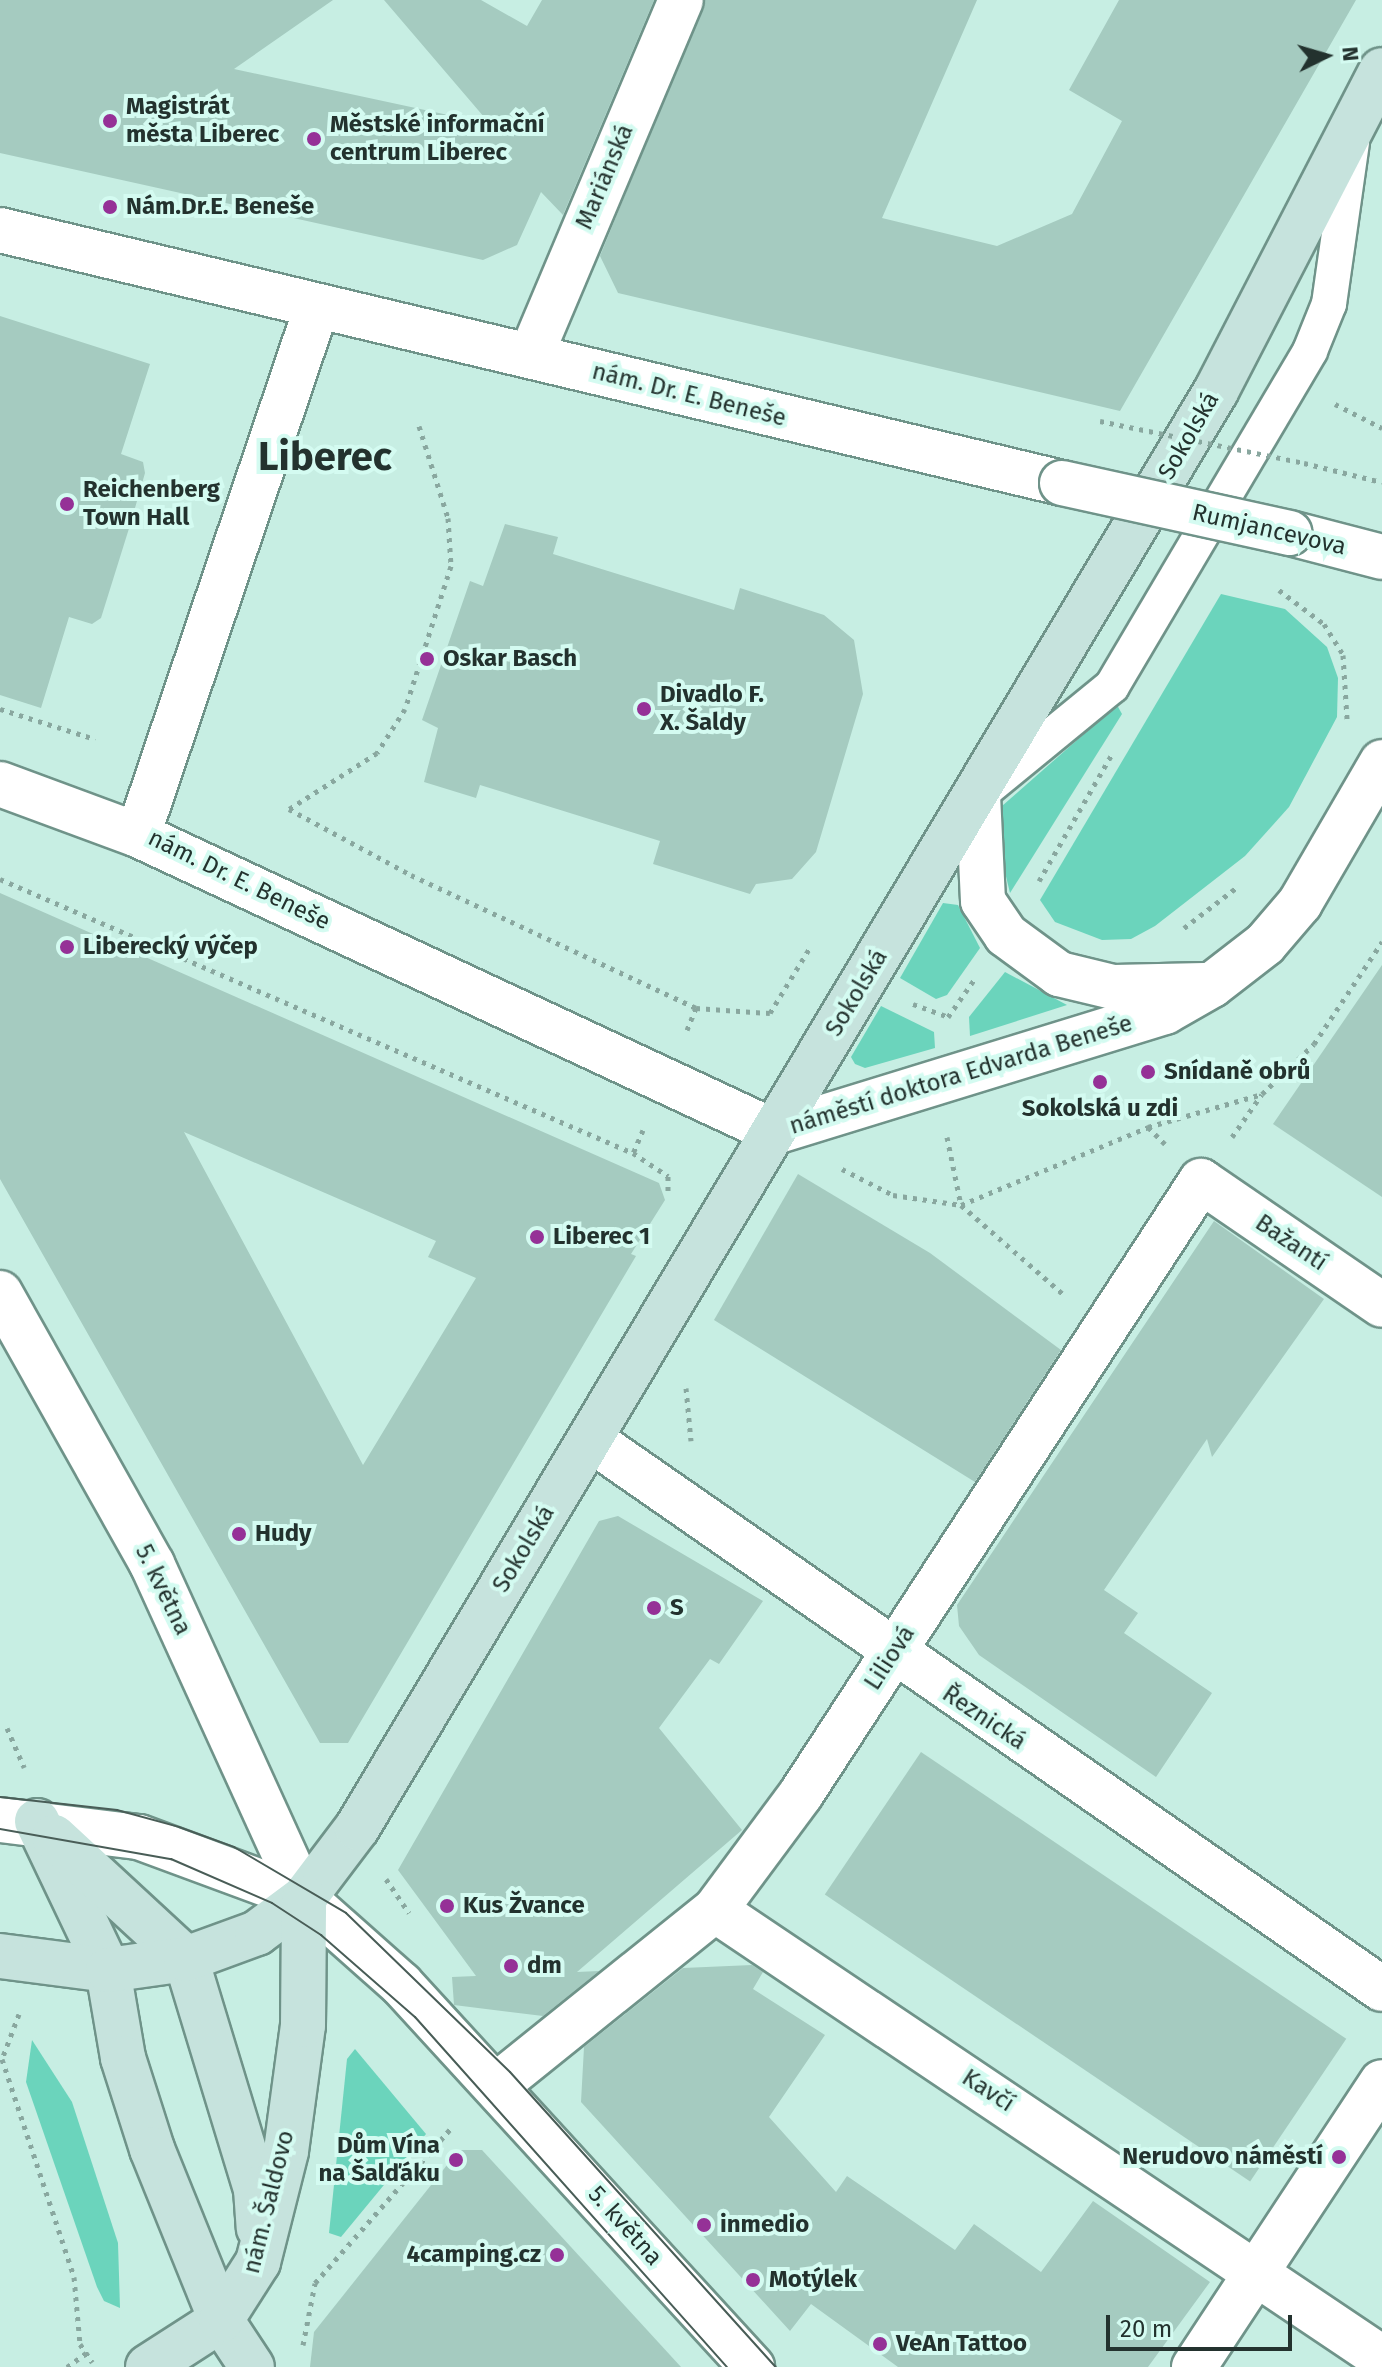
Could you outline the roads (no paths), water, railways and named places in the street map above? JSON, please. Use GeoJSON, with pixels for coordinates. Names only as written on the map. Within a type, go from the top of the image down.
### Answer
{"type":"FeatureCollection","features":[{"type":"Feature","properties":{"kind":"main road","name":"Sokolská"},"geometry":{"type":"LineString","coordinates":[[304,1898],[357,1828],[978,795],[1216,391],[1355,116],[1382,70]]}},
{"type":"Feature","properties":{"kind":"main road"},"geometry":{"type":"LineString","coordinates":[[18,1820],[186,1959],[256,2189],[258,2262]]}},
{"type":"Feature","properties":{"kind":"main road","name":"nám. Šaldovo"},"geometry":{"type":"LineString","coordinates":[[18,1820],[108,1970],[123,2058],[152,2149],[221,2320]]}},
{"type":"Feature","properties":{"kind":"main road"},"geometry":{"type":"LineString","coordinates":[[20,1959],[108,1970],[186,1959],[257,1933],[304,1898]]}},
{"type":"Feature","properties":{"kind":"main road","name":"nám. Šaldovo"},"geometry":{"type":"LineString","coordinates":[[221,2320],[258,2262],[286,2151],[303,2025],[304,1898]]}},
{"type":"Feature","properties":{"kind":"main road"},"geometry":{"type":"LineString","coordinates":[[148,2367],[221,2320],[252,2367]]}},
{"type":"Feature","properties":{"kind":"street","name":"Mariánská"},"geometry":{"type":"LineString","coordinates":[[531,355],[681,0]]}},
{"type":"Feature","properties":{"kind":"street","name":"nám. Dr. E. Beneše"},"geometry":{"type":"LineString","coordinates":[[0,230],[316,309],[531,355],[1062,483]]}},
{"type":"Feature","properties":{"kind":"street","name":"nám. Dr. E. Beneše"},"geometry":{"type":"LineString","coordinates":[[316,309],[138,835],[665,1080]]}},
{"type":"Feature","properties":{"kind":"street","name":"Rumjancevova"},"geometry":{"type":"LineString","coordinates":[[1062,483],[1290,533],[1382,557]]}},
{"type":"Feature","properties":{"kind":"street","name":"náměstí doktora Edvarda Beneše"},"geometry":{"type":"LineString","coordinates":[[665,1080],[775,1132],[1165,1012],[1212,985],[1265,944],[1300,903],[1382,762]]}},
{"type":"Feature","properties":{"kind":"street"},"geometry":{"type":"LineString","coordinates":[[5,786],[138,835]]}},
{"type":"Feature","properties":{"kind":"street","name":"náměstí doktora Edvarda Beneše"},"geometry":{"type":"LineString","coordinates":[[978,795],[983,901],[1006,935],[1059,974],[1113,987],[1212,985]]}},
{"type":"Feature","properties":{"kind":"street","name":"Bažantí"},"geometry":{"type":"LineString","coordinates":[[1201,1181],[1382,1305]]}},
{"type":"Feature","properties":{"kind":"street","name":"Liliová"},"geometry":{"type":"LineString","coordinates":[[504,2078],[715,1910],[892,1655],[1201,1181]]}},
{"type":"Feature","properties":{"kind":"street","name":"5. května"},"geometry":{"type":"LineString","coordinates":[[0,1293],[152,1564],[304,1898]]}},
{"type":"Feature","properties":{"kind":"street","name":"Řeznická"},"geometry":{"type":"LineString","coordinates":[[590,1439],[892,1655],[1382,1989]]}},
{"type":"Feature","properties":{"kind":"street"},"geometry":{"type":"LineString","coordinates":[[18,1820],[139,1837],[304,1898],[386,1968],[504,2078]]}},
{"type":"Feature","properties":{"kind":"street","name":"Kavčí"},"geometry":{"type":"LineString","coordinates":[[715,1910],[1261,2271],[1382,2358]]}},
{"type":"Feature","properties":{"kind":"street","name":"5. května"},"geometry":{"type":"LineString","coordinates":[[504,2078],[752,2367]]}},
{"type":"Feature","properties":{"kind":"street"},"geometry":{"type":"LineString","coordinates":[[1194,2367],[1261,2271],[1382,2082]]}},
{"type":"Feature","properties":{"kind":"lane"},"geometry":{"type":"LineString","coordinates":[[978,795],[1112,686],[1310,351],[1329,304],[1355,116]]}},
{"type":"Feature","properties":{"kind":"tram line"},"geometry":{"type":"LineString","coordinates":[[0,1797],[117,1810],[179,1827],[234,1847],[346,1913],[510,2072],[776,2367]]}},
{"type":"Feature","properties":{"kind":"tram line"},"geometry":{"type":"LineString","coordinates":[[0,1829],[171,1859],[272,1903],[321,1935],[415,2017],[727,2367]]}},
{"type":"Feature","properties":{"kind":"place","name":"Magistrát města Liberec"},"geometry":{"type":"Point","coordinates":[110,121]}},
{"type":"Feature","properties":{"kind":"place","name":"Městské informační centrum Liberec"},"geometry":{"type":"Point","coordinates":[314,139]}},
{"type":"Feature","properties":{"kind":"place","name":"Nám.Dr.E. Beneše"},"geometry":{"type":"Point","coordinates":[110,207]}},
{"type":"Feature","properties":{"kind":"place","name":"Reichenberg Town Hall"},"geometry":{"type":"Point","coordinates":[67,504]}},
{"type":"Feature","properties":{"kind":"place","name":"Oskar Basch"},"geometry":{"type":"Point","coordinates":[427,659]}},
{"type":"Feature","properties":{"kind":"place","name":"Divadlo F. X. Šaldy"},"geometry":{"type":"Point","coordinates":[644,709]}},
{"type":"Feature","properties":{"kind":"place","name":"Liberecký výčep"},"geometry":{"type":"Point","coordinates":[67,947]}},
{"type":"Feature","properties":{"kind":"place","name":"Snídaně obrů"},"geometry":{"type":"Point","coordinates":[1148,1072]}},
{"type":"Feature","properties":{"kind":"place","name":"Sokolská u zdi"},"geometry":{"type":"Point","coordinates":[1100,1082]}},
{"type":"Feature","properties":{"kind":"place","name":"Liberec 1"},"geometry":{"type":"Point","coordinates":[537,1237]}},
{"type":"Feature","properties":{"kind":"place","name":"Hudy"},"geometry":{"type":"Point","coordinates":[239,1534]}},
{"type":"Feature","properties":{"kind":"place","name":"S"},"geometry":{"type":"Point","coordinates":[654,1608]}},
{"type":"Feature","properties":{"kind":"place","name":"Kus Žvance"},"geometry":{"type":"Point","coordinates":[447,1906]}},
{"type":"Feature","properties":{"kind":"place","name":"dm"},"geometry":{"type":"Point","coordinates":[511,1966]}},
{"type":"Feature","properties":{"kind":"place","name":"Nerudovo náměstí"},"geometry":{"type":"Point","coordinates":[1339,2157]}},
{"type":"Feature","properties":{"kind":"place","name":"Dům Vína na Šalďáku"},"geometry":{"type":"Point","coordinates":[456,2160]}},
{"type":"Feature","properties":{"kind":"place","name":"inmedio"},"geometry":{"type":"Point","coordinates":[704,2225]}},
{"type":"Feature","properties":{"kind":"place","name":"4camping.cz"},"geometry":{"type":"Point","coordinates":[557,2255]}},
{"type":"Feature","properties":{"kind":"place","name":"Motýlek"},"geometry":{"type":"Point","coordinates":[753,2280]}},
{"type":"Feature","properties":{"kind":"place","name":"VeAn Tattoo"},"geometry":{"type":"Point","coordinates":[880,2344]}},
{"type":"Feature","properties":{"kind":"district","name":"Liberec"},"geometry":{"type":"Point","coordinates":[325,457]}}]}
